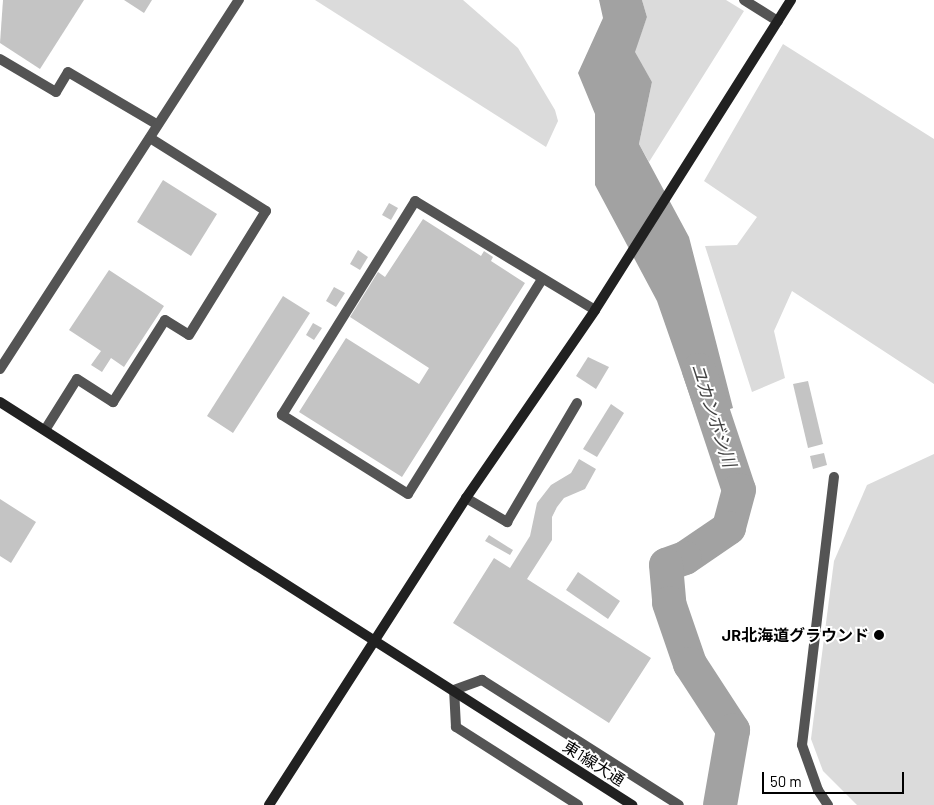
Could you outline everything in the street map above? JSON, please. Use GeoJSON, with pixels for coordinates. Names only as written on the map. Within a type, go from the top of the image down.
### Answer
{"type":"FeatureCollection","features":[{"type":"Feature","properties":{"kind":"street"},"geometry":{"type":"LineString","coordinates":[[0,369],[240,0]]}},
{"type":"Feature","properties":{"kind":"street"},"geometry":{"type":"LineString","coordinates":[[744,0],[778,21]]}},
{"type":"Feature","properties":{"kind":"street"},"geometry":{"type":"LineString","coordinates":[[269,805],[466,498],[595,310],[791,0]]}},
{"type":"Feature","properties":{"kind":"street"},"geometry":{"type":"LineString","coordinates":[[0,59],[56,92],[68,72],[158,125]]}},
{"type":"Feature","properties":{"kind":"street"},"geometry":{"type":"LineString","coordinates":[[45,430],[77,379],[113,402],[165,320],[189,335],[266,211],[150,138]]}},
{"type":"Feature","properties":{"kind":"street"},"geometry":{"type":"LineString","coordinates":[[541,281],[408,494],[282,415],[416,201],[541,281],[595,310]]}},
{"type":"Feature","properties":{"kind":"street","name":"東1線大通"},"geometry":{"type":"LineString","coordinates":[[0,402],[632,805]]}},
{"type":"Feature","properties":{"kind":"street"},"geometry":{"type":"LineString","coordinates":[[466,498],[507,522],[577,402]]}},
{"type":"Feature","properties":{"kind":"street"},"geometry":{"type":"LineString","coordinates":[[828,805],[818,790],[802,745],[834,477]]}},
{"type":"Feature","properties":{"kind":"street"},"geometry":{"type":"LineString","coordinates":[[578,805],[456,727],[454,690],[482,680],[680,805]]}},
{"type":"Feature","properties":{"kind":"shaded area"},"geometry":{"type":"Polygon","coordinates":[[[315,0],[463,0],[518,48],[555,110],[558,121],[546,147],[315,0]]]}},
{"type":"Feature","properties":{"kind":"shaded area"},"geometry":{"type":"Polygon","coordinates":[[[599,0],[642,0],[647,17],[635,52],[652,82],[639,144],[689,237],[733,408],[698,419],[657,301],[595,185],[595,114],[578,73],[603,18],[599,0]]]}},
{"type":"Feature","properties":{"kind":"shaded area"},"geometry":{"type":"Polygon","coordinates":[[[642,0],[726,0],[744,11],[649,162],[639,144],[652,82],[634,52],[647,17],[642,0]]]}},
{"type":"Feature","properties":{"kind":"shaded area"},"geometry":{"type":"Polygon","coordinates":[[[783,44],[934,139],[934,384],[792,291],[774,331],[785,378],[752,392],[705,246],[737,245],[757,217],[704,181],[783,44]]]}},
{"type":"Feature","properties":{"kind":"shaded area","name":"JR北海道グラウンド"},"geometry":{"type":"Polygon","coordinates":[[[934,454],[934,805],[857,805],[823,771],[811,739],[834,561],[867,485],[934,454]]]}},
{"type":"Feature","properties":{"kind":"building"},"geometry":{"type":"Polygon","coordinates":[[[3,0],[84,0],[40,69],[0,43],[3,0]]]}},
{"type":"Feature","properties":{"kind":"building"},"geometry":{"type":"Polygon","coordinates":[[[124,0],[152,0],[144,13],[124,0]]]}},
{"type":"Feature","properties":{"kind":"building"},"geometry":{"type":"Polygon","coordinates":[[[163,180],[217,214],[191,256],[137,222],[163,180]]]}},
{"type":"Feature","properties":{"kind":"building"},"geometry":{"type":"Polygon","coordinates":[[[389,203],[398,208],[391,220],[382,215],[389,203]]]}},
{"type":"Feature","properties":{"kind":"building"},"geometry":{"type":"Polygon","coordinates":[[[423,219],[481,256],[484,251],[493,257],[491,261],[525,283],[402,477],[299,412],[346,338],[419,384],[429,368],[350,317],[378,272],[385,277],[423,219]]]}},
{"type":"Feature","properties":{"kind":"building"},"geometry":{"type":"Polygon","coordinates":[[[358,250],[368,257],[360,270],[350,264],[358,250]]]}},
{"type":"Feature","properties":{"kind":"building"},"geometry":{"type":"Polygon","coordinates":[[[109,270],[164,306],[124,367],[111,358],[102,372],[91,365],[101,351],[69,330],[109,270]]]}},
{"type":"Feature","properties":{"kind":"building"},"geometry":{"type":"Polygon","coordinates":[[[334,287],[345,293],[336,307],[326,301],[334,287]]]}},
{"type":"Feature","properties":{"kind":"building"},"geometry":{"type":"Polygon","coordinates":[[[283,296],[310,313],[233,433],[207,416],[283,296]]]}},
{"type":"Feature","properties":{"kind":"building"},"geometry":{"type":"Polygon","coordinates":[[[313,323],[322,328],[314,340],[306,335],[313,323]]]}},
{"type":"Feature","properties":{"kind":"building"},"geometry":{"type":"Polygon","coordinates":[[[588,357],[609,367],[596,389],[576,376],[588,357]]]}},
{"type":"Feature","properties":{"kind":"building"},"geometry":{"type":"Polygon","coordinates":[[[808,381],[823,444],[808,448],[793,384],[808,381]]]}},
{"type":"Feature","properties":{"kind":"building"},"geometry":{"type":"Polygon","coordinates":[[[611,404],[624,413],[597,457],[583,449],[611,404]]]}},
{"type":"Feature","properties":{"kind":"building"},"geometry":{"type":"Polygon","coordinates":[[[824,453],[827,465],[813,469],[810,456],[824,453]]]}},
{"type":"Feature","properties":{"kind":"building"},"geometry":{"type":"Polygon","coordinates":[[[579,459],[596,469],[585,489],[564,498],[557,507],[552,517],[552,540],[527,579],[651,658],[609,723],[453,623],[494,558],[510,568],[530,536],[537,503],[551,485],[571,473],[579,459]]]}},
{"type":"Feature","properties":{"kind":"building"},"geometry":{"type":"Polygon","coordinates":[[[0,499],[36,522],[11,563],[0,556],[0,499]]]}},
{"type":"Feature","properties":{"kind":"building"},"geometry":{"type":"Polygon","coordinates":[[[489,535],[513,550],[510,555],[485,541],[489,535]]]}},
{"type":"Feature","properties":{"kind":"building"},"geometry":{"type":"Polygon","coordinates":[[[578,572],[620,601],[608,619],[566,590],[578,572]]]}},
{"type":"Feature","properties":{"kind":"waterway","name":"ユカンボシ川"},"geometry":{"type":"LineString","coordinates":[[699,370],[739,490],[729,528],[685,558],[666,565],[669,603],[690,664],[733,730],[720,805]]}},
{"type":"Feature","properties":{"kind":"place","name":"JR北海道グラウンド"},"geometry":{"type":"Point","coordinates":[879,635]}}]}
